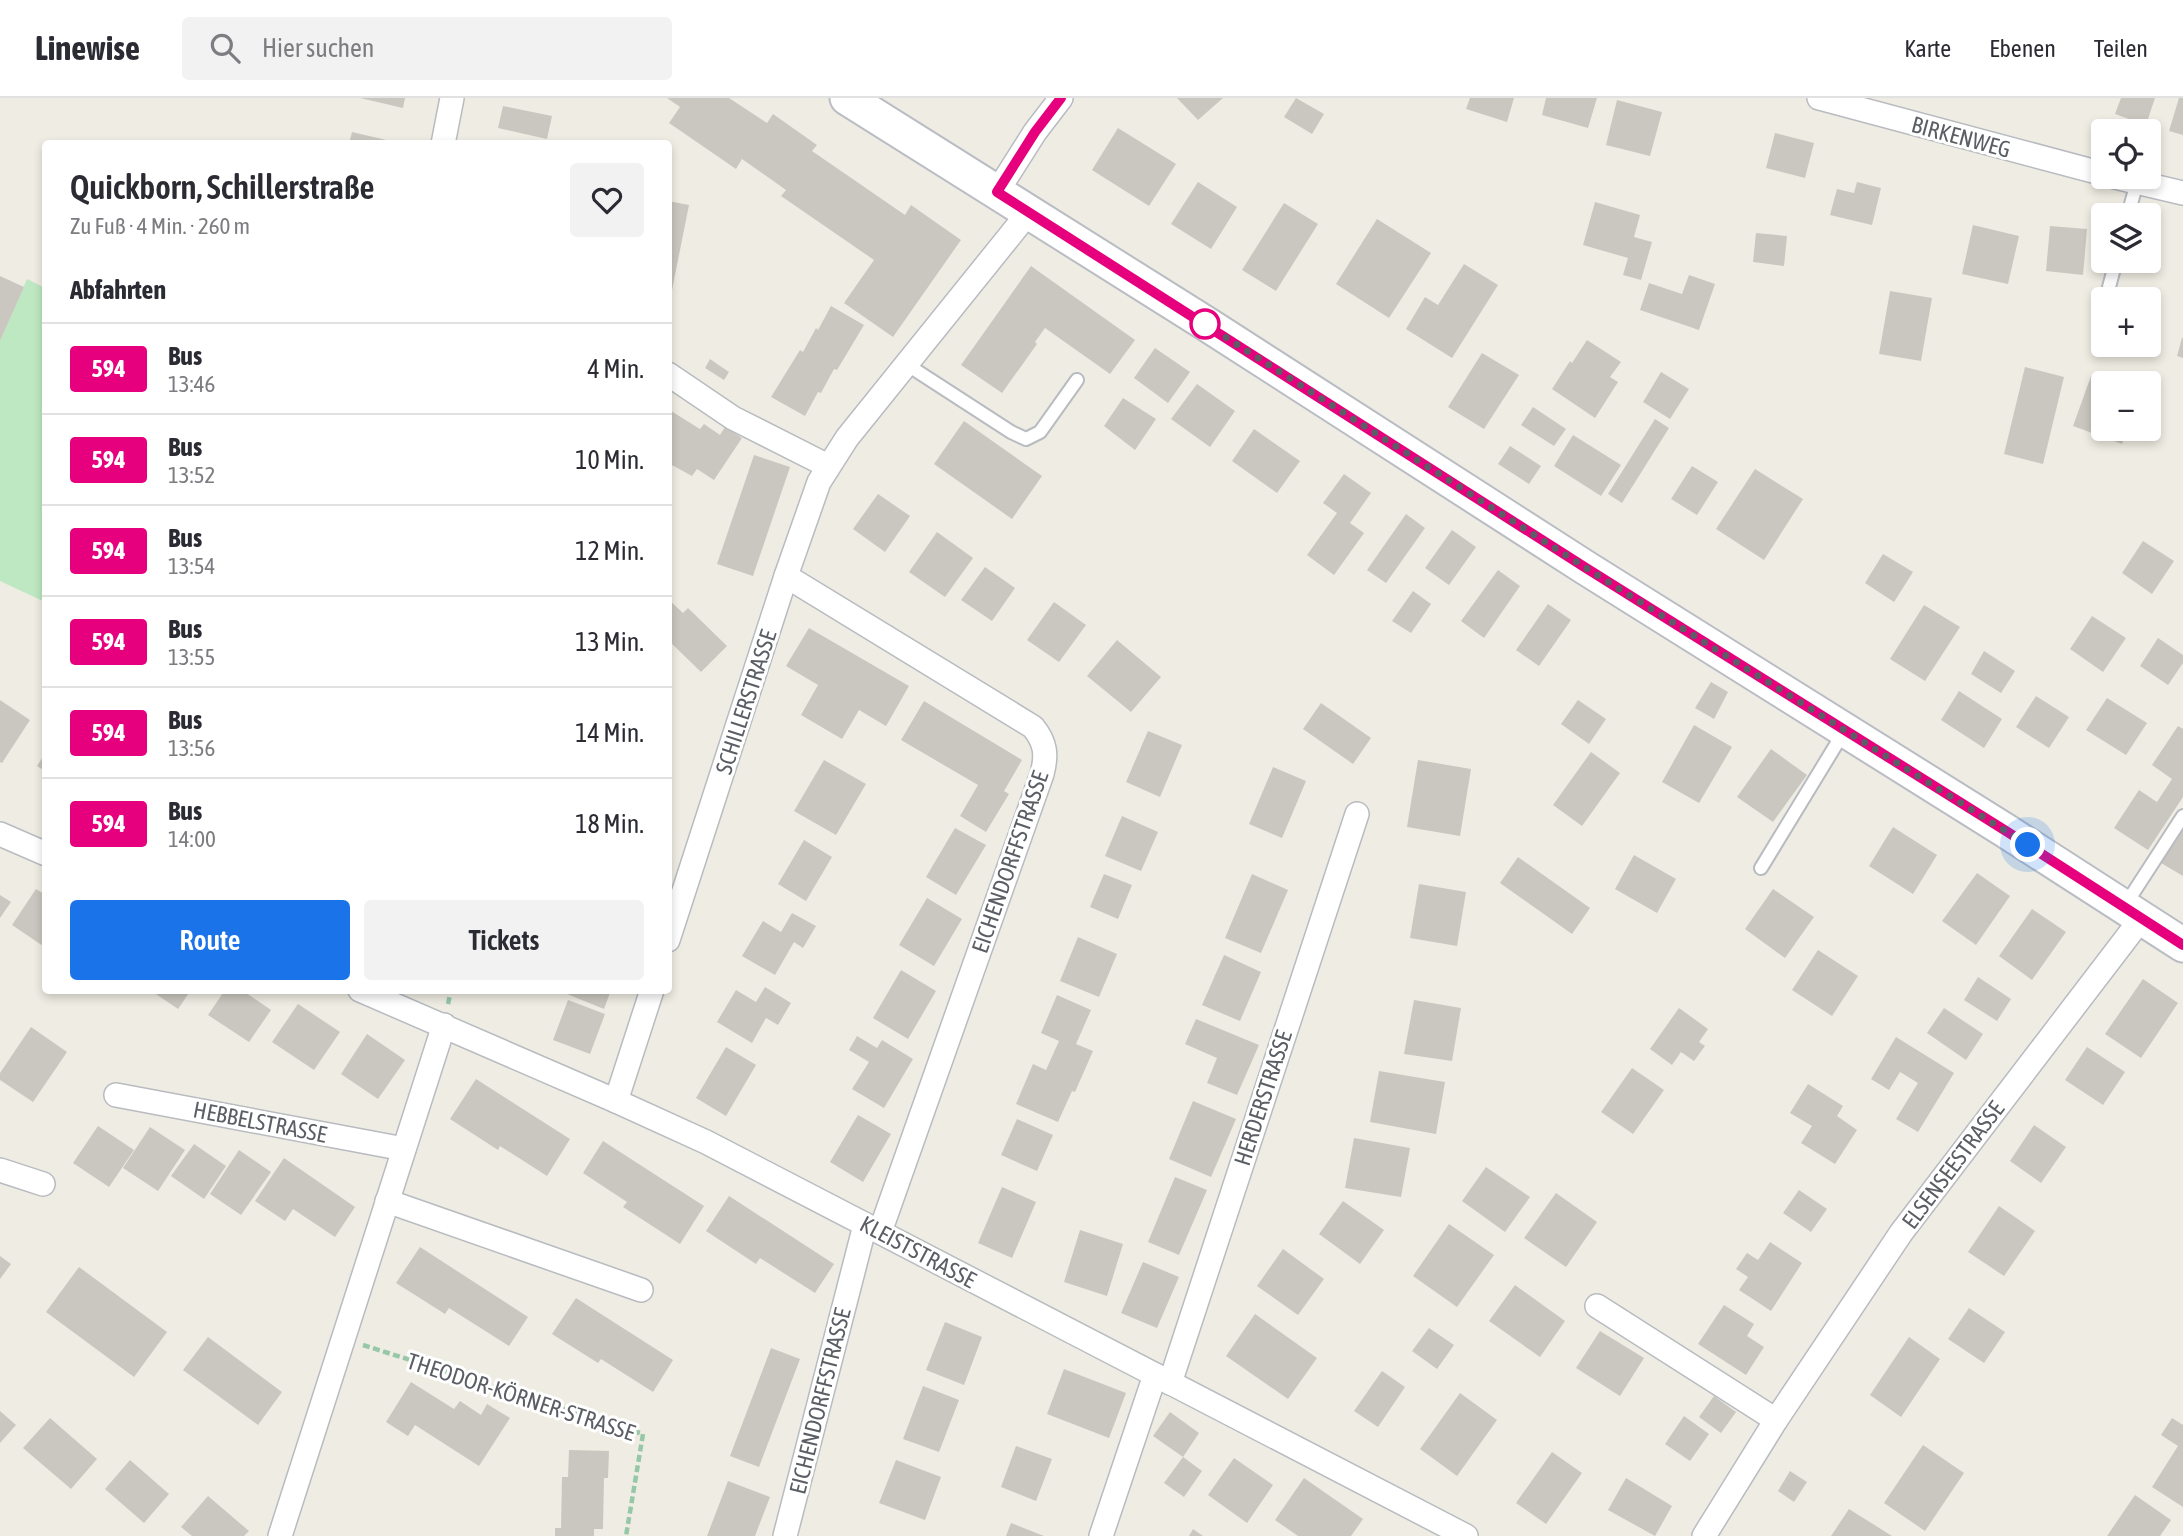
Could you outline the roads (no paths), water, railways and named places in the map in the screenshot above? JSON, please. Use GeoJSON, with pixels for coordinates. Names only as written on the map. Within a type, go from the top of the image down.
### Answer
{"type":"FeatureCollection","features":[{"type":"Feature","properties":{"kind":"main road"},"geometry":{"type":"LineString","coordinates":[[847,98],[2183,945]]}},
{"type":"Feature","properties":{"kind":"street"},"geometry":{"type":"LineString","coordinates":[[444,140],[452,98]]}},
{"type":"Feature","properties":{"kind":"street"},"geometry":{"type":"LineString","coordinates":[[997,192],[1035,132],[1061,98]]}},
{"type":"Feature","properties":{"kind":"street","name":"BIRKENWEG"},"geometry":{"type":"LineString","coordinates":[[1819,98],[2091,171]]}},
{"type":"Feature","properties":{"kind":"street"},"geometry":{"type":"LineString","coordinates":[[2161,188],[2183,193]]}},
{"type":"Feature","properties":{"kind":"street","name":"SCHILLERSTRASSE"},"geometry":{"type":"LineString","coordinates":[[672,928],[812,498],[846,438],[1028,212]]}},
{"type":"Feature","properties":{"kind":"street"},"geometry":{"type":"LineString","coordinates":[[672,377],[733,418],[828,466]]}},
{"type":"Feature","properties":{"kind":"street","name":"EICHENDORFFSTRASSE"},"geometry":{"type":"LineString","coordinates":[[785,1536],[873,1228],[1045,761],[1045,747],[1041,736],[1033,727],[786,576]]}},
{"type":"Feature","properties":{"kind":"street","name":"HERDERSTRASSE"},"geometry":{"type":"LineString","coordinates":[[1101,1536],[1162,1379],[1357,814]]}},
{"type":"Feature","properties":{"kind":"street"},"geometry":{"type":"LineString","coordinates":[[0,834],[42,852]]}},
{"type":"Feature","properties":{"kind":"street","name":"ELSENSEESTRASSE"},"geometry":{"type":"LineString","coordinates":[[1704,1536],[1776,1420],[1901,1233],[2132,913]]}},
{"type":"Feature","properties":{"kind":"street","name":"KLEISTSTRASSE"},"geometry":{"type":"LineString","coordinates":[[370,994],[706,1142],[1466,1536]]}},
{"type":"Feature","properties":{"kind":"street"},"geometry":{"type":"LineString","coordinates":[[617,1101],[651,994]]}},
{"type":"Feature","properties":{"kind":"street"},"geometry":{"type":"LineString","coordinates":[[280,1536],[444,1025]]}},
{"type":"Feature","properties":{"kind":"street","name":"HEBBELSTRASSE"},"geometry":{"type":"LineString","coordinates":[[117,1095],[404,1149]]}},
{"type":"Feature","properties":{"kind":"street"},"geometry":{"type":"LineString","coordinates":[[0,1170],[43,1184]]}},
{"type":"Feature","properties":{"kind":"street"},"geometry":{"type":"LineString","coordinates":[[387,1201],[640,1290]]}},
{"type":"Feature","properties":{"kind":"street"},"geometry":{"type":"LineString","coordinates":[[1597,1306],[1776,1420]]}},
{"type":"Feature","properties":{"kind":"lane"},"geometry":{"type":"LineString","coordinates":[[2109,287],[2113,273]]}},
{"type":"Feature","properties":{"kind":"lane"},"geometry":{"type":"LineString","coordinates":[[906,364],[1026,439],[1040,432],[1077,380]]}},
{"type":"Feature","properties":{"kind":"lane"},"geometry":{"type":"LineString","coordinates":[[1761,868],[1845,730]]}},
{"type":"Feature","properties":{"kind":"lane"},"geometry":{"type":"LineString","coordinates":[[2132,913],[2183,816]]}}]}
